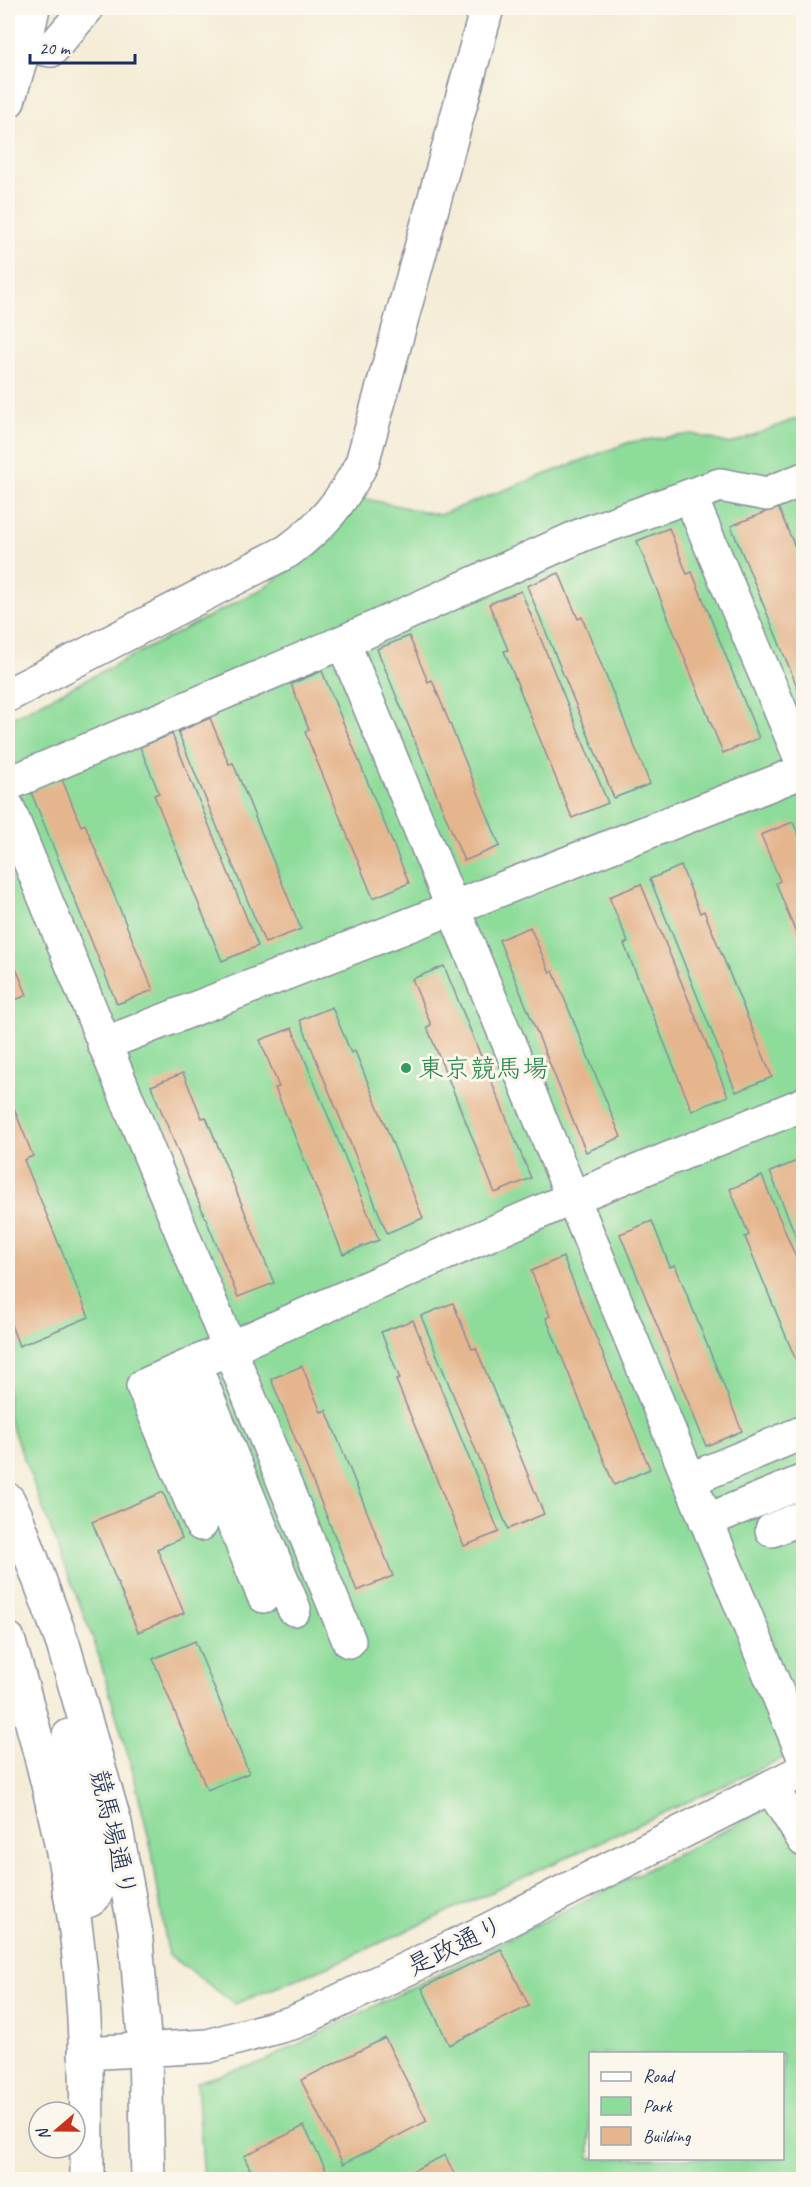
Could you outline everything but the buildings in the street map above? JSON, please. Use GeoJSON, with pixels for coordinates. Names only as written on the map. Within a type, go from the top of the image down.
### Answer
{"type":"FeatureCollection","features":[{"type":"Feature","properties":{"kind":"street"},"geometry":{"type":"LineString","coordinates":[[8,101],[16,42],[33,8]]}},
{"type":"Feature","properties":{"kind":"street"},"geometry":{"type":"LineString","coordinates":[[16,42],[51,50],[87,8]]}},
{"type":"Feature","properties":{"kind":"street"},"geometry":{"type":"LineString","coordinates":[[8,695],[288,551],[314,532],[337,506],[362,463],[487,8]]}},
{"type":"Feature","properties":{"kind":"street"},"geometry":{"type":"LineString","coordinates":[[8,784],[343,642],[584,534],[720,485],[767,494],[804,479]]}},
{"type":"Feature","properties":{"kind":"street"},"geometry":{"type":"LineString","coordinates":[[690,496],[804,766]]}},
{"type":"Feature","properties":{"kind":"street"},"geometry":{"type":"LineString","coordinates":[[343,642],[804,1757]]}},
{"type":"Feature","properties":{"kind":"street"},"geometry":{"type":"LineString","coordinates":[[104,1044],[804,771]]}},
{"type":"Feature","properties":{"kind":"street"},"geometry":{"type":"LineString","coordinates":[[8,808],[349,1641]]}},
{"type":"Feature","properties":{"kind":"street"},"geometry":{"type":"LineString","coordinates":[[201,1524],[142,1386],[572,1198],[804,1104]]}},
{"type":"Feature","properties":{"kind":"street"},"geometry":{"type":"LineString","coordinates":[[183,1369],[283,1612]]}},
{"type":"Feature","properties":{"kind":"street"},"geometry":{"type":"LineString","coordinates":[[689,1480],[804,1432]]}},
{"type":"Feature","properties":{"kind":"street"},"geometry":{"type":"LineString","coordinates":[[706,1521],[804,1481]]}},
{"type":"Feature","properties":{"kind":"street","name":"競馬場通り"},"geometry":{"type":"LineString","coordinates":[[8,1500],[63,1644],[115,1823],[135,1929],[145,2049],[147,2180]]}},
{"type":"Feature","properties":{"kind":"street"},"geometry":{"type":"LineString","coordinates":[[785,1540],[804,1517]]}},
{"type":"Feature","properties":{"kind":"street","name":"競馬場通り"},"geometry":{"type":"LineString","coordinates":[[8,1639],[60,1839],[78,1948],[85,2054],[87,2180]]}},
{"type":"Feature","properties":{"kind":"street"},"geometry":{"type":"LineString","coordinates":[[63,1644],[67,1725],[99,1877],[99,1891],[92,1900],[83,1902],[75,1899],[69,1890]]}},
{"type":"Feature","properties":{"kind":"street","name":"是政通り"},"geometry":{"type":"LineString","coordinates":[[85,2054],[208,2046],[295,2022],[486,1931],[804,1770]]}},
{"type":"Feature","properties":{"kind":"street"},"geometry":{"type":"LineString","coordinates":[[771,1787],[802,1835]]}},
{"type":"Feature","properties":{"kind":"green space","name":"東京競馬場"},"geometry":{"type":"Polygon","coordinates":[[[803,417],[803,1749],[341,1961],[235,2004],[168,1954],[152,1852],[133,1772],[95,1644],[8,1417],[8,720],[260,590],[322,546],[358,497],[439,515],[630,442],[693,434],[730,444],[803,417]]]}},
{"type":"Feature","properties":{"kind":"green space"},"geometry":{"type":"Polygon","coordinates":[[[803,1791],[803,2179],[204,2179],[197,2082],[265,2061],[803,1791]]]}},
{"type":"Feature","properties":{"kind":"place","name":"東京競馬場"},"geometry":{"type":"Point","coordinates":[406,1068]}}]}
